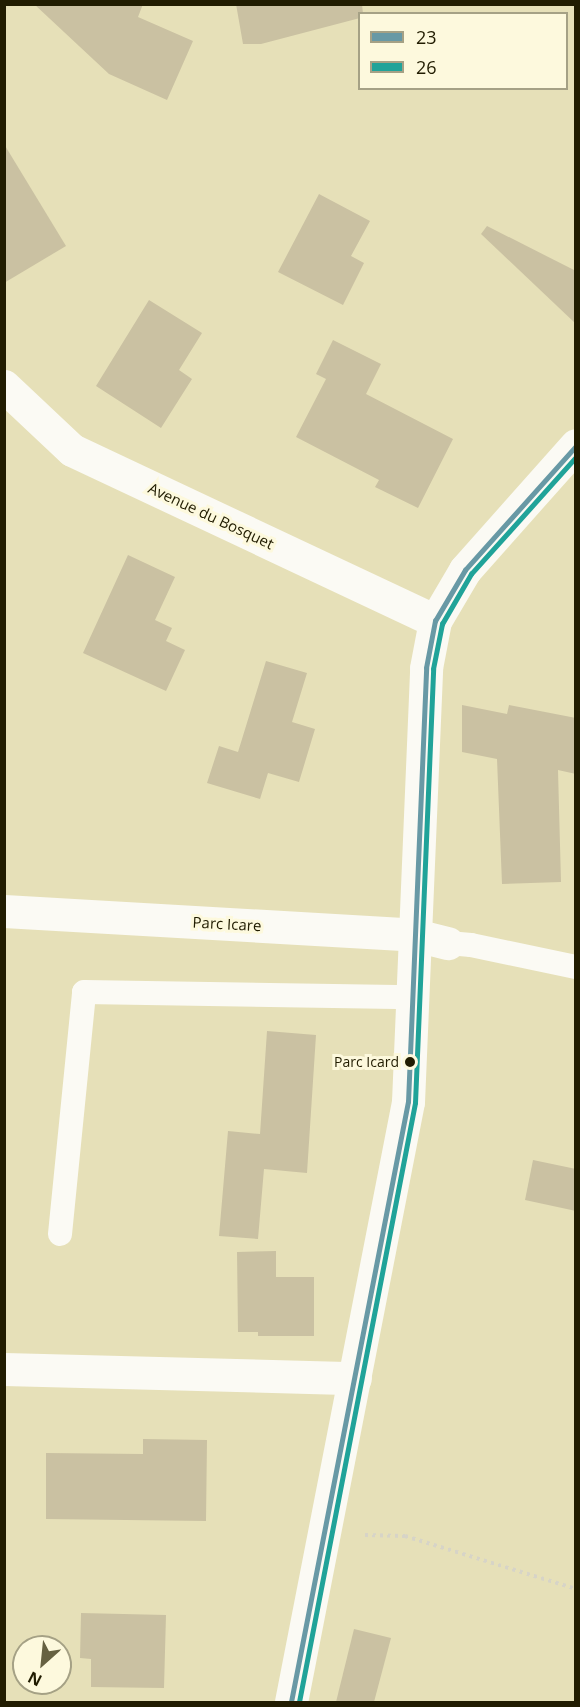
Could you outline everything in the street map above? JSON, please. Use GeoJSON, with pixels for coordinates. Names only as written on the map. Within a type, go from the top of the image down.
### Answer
{"type":"FeatureCollection","features":[{"type":"Feature","properties":{"kind":"street","name":"Avenue du Bosquet"},"geometry":{"type":"LineString","coordinates":[[4,386],[72,450],[435,621]]}},
{"type":"Feature","properties":{"kind":"street"},"geometry":{"type":"LineString","coordinates":[[291,1702],[408,1102],[426,668],[435,621],[465,570],[576,445]]}},
{"type":"Feature","properties":{"kind":"street","name":"Parc Icare"},"geometry":{"type":"LineString","coordinates":[[4,910],[416,935],[448,943]]}},
{"type":"Feature","properties":{"kind":"street"},"geometry":{"type":"LineString","coordinates":[[4,1369],[355,1378]]}},
{"type":"Feature","properties":{"kind":"lane"},"geometry":{"type":"LineString","coordinates":[[448,943],[471,945],[576,967]]}},
{"type":"Feature","properties":{"kind":"lane"},"geometry":{"type":"LineString","coordinates":[[60,1234],[84,992],[413,997]]}},
{"type":"Feature","properties":{"kind":"path"},"geometry":{"type":"LineString","coordinates":[[360,1535],[405,1536],[576,1589]]}},
{"type":"Feature","properties":{"kind":"building"},"geometry":{"type":"Polygon","coordinates":[[[34,4],[143,4],[138,17],[193,41],[167,100],[109,74],[34,4]]]}},
{"type":"Feature","properties":{"kind":"building"},"geometry":{"type":"Polygon","coordinates":[[[236,4],[362,4],[363,12],[358,12],[358,19],[261,44],[243,44],[236,4]]]}},
{"type":"Feature","properties":{"kind":"building"},"geometry":{"type":"Polygon","coordinates":[[[4,144],[66,246],[4,283],[4,144]]]}},
{"type":"Feature","properties":{"kind":"building"},"geometry":{"type":"Polygon","coordinates":[[[319,194],[370,221],[351,256],[364,263],[343,305],[278,272],[319,194]]]}},
{"type":"Feature","properties":{"kind":"building"},"geometry":{"type":"Polygon","coordinates":[[[487,226],[576,271],[576,324],[481,234],[487,226]]]}},
{"type":"Feature","properties":{"kind":"building"},"geometry":{"type":"Polygon","coordinates":[[[149,300],[202,333],[179,370],[192,379],[161,428],[96,386],[149,300]]]}},
{"type":"Feature","properties":{"kind":"building"},"geometry":{"type":"Polygon","coordinates":[[[333,340],[381,364],[366,394],[453,439],[418,508],[375,487],[379,480],[296,437],[326,379],[316,374],[333,340]]]}},
{"type":"Feature","properties":{"kind":"building"},"geometry":{"type":"Polygon","coordinates":[[[128,555],[175,577],[155,620],[172,628],[166,641],[185,650],[166,691],[83,653],[128,555]]]}},
{"type":"Feature","properties":{"kind":"building"},"geometry":{"type":"Polygon","coordinates":[[[266,661],[307,673],[292,722],[315,729],[299,782],[268,773],[260,799],[207,783],[219,746],[238,752],[266,661]]]}},
{"type":"Feature","properties":{"kind":"building"},"geometry":{"type":"Polygon","coordinates":[[[462,705],[507,714],[509,705],[576,718],[576,774],[558,770],[561,882],[502,884],[497,759],[462,752],[462,705]]]}},
{"type":"Feature","properties":{"kind":"building"},"geometry":{"type":"Polygon","coordinates":[[[267,1031],[316,1035],[307,1173],[264,1169],[258,1239],[219,1236],[228,1131],[260,1134],[267,1031]]]}},
{"type":"Feature","properties":{"kind":"building"},"geometry":{"type":"Polygon","coordinates":[[[533,1160],[576,1169],[576,1211],[525,1200],[533,1160]]]}},
{"type":"Feature","properties":{"kind":"building"},"geometry":{"type":"Polygon","coordinates":[[[276,1251],[276,1277],[314,1277],[314,1336],[258,1336],[258,1332],[238,1332],[237,1252],[276,1251]]]}},
{"type":"Feature","properties":{"kind":"building"},"geometry":{"type":"Polygon","coordinates":[[[143,1439],[207,1440],[206,1521],[46,1519],[46,1453],[143,1454],[143,1439]]]}},
{"type":"Feature","properties":{"kind":"building"},"geometry":{"type":"Polygon","coordinates":[[[81,1613],[166,1615],[164,1688],[91,1687],[91,1659],[80,1658],[81,1613]]]}},
{"type":"Feature","properties":{"kind":"building"},"geometry":{"type":"Polygon","coordinates":[[[354,1629],[391,1638],[374,1702],[336,1702],[354,1629]]]}},
{"type":"Feature","properties":{"kind":"transit line","name":"23"},"geometry":{"type":"LineString","coordinates":[[291,1702],[408,1102],[426,668],[435,621],[465,570],[576,446]]}},
{"type":"Feature","properties":{"kind":"transit line","name":"26"},"geometry":{"type":"LineString","coordinates":[[299,1702],[415,1103],[433,669],[442,624],[471,574],[576,457]]}},
{"type":"Feature","properties":{"kind":"place","name":"Parc Icard"},"geometry":{"type":"Point","coordinates":[410,1062]}}]}
